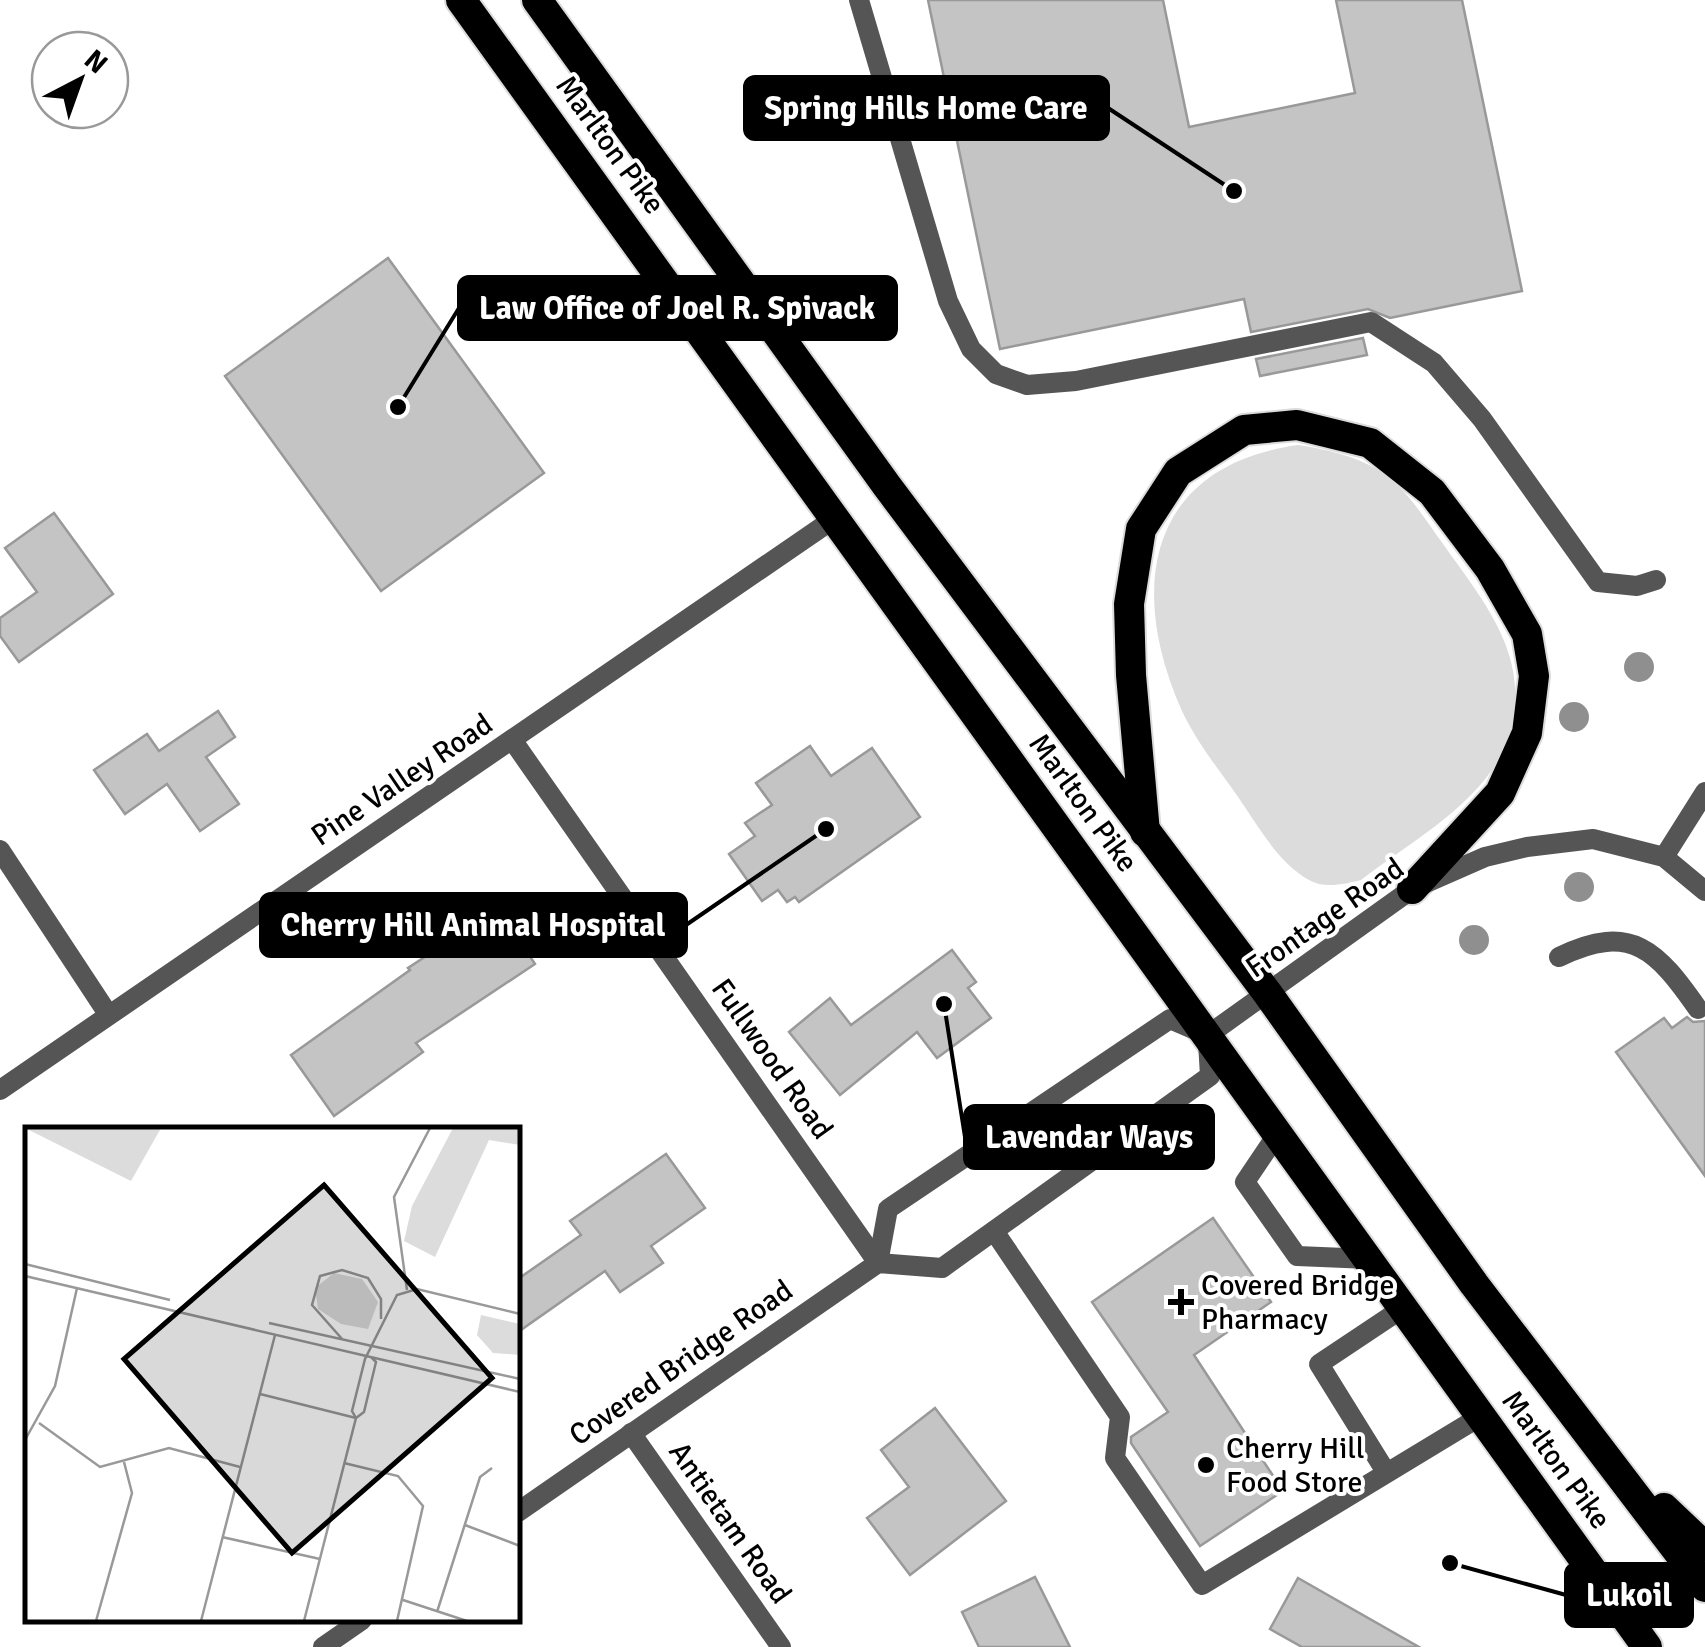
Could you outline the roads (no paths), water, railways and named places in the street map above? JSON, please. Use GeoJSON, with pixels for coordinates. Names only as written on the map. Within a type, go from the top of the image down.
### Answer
{"type":"FeatureCollection","features":[{"type":"Feature","properties":{"kind":"highway","name":"Marlton Pike"},"geometry":{"type":"LineString","coordinates":[[462,0],[1647,1647]]}},
{"type":"Feature","properties":{"kind":"highway","name":"Marlton Pike"},"geometry":{"type":"LineString","coordinates":[[538,0],[876,470],[1268,994],[1474,1284],[1705,1587]]}},
{"type":"Feature","properties":{"kind":"highway"},"geometry":{"type":"LineString","coordinates":[[1146,835],[1130,675],[1130,621],[1140,529],[1178,472],[1244,430],[1297,425],[1370,443],[1432,492],[1490,570],[1527,634],[1534,676],[1527,733],[1514,763],[1500,792],[1412,889]]}},
{"type":"Feature","properties":{"kind":"highway"},"geometry":{"type":"LineString","coordinates":[[1598,1444],[1705,1548]]}},
{"type":"Feature","properties":{"kind":"street"},"geometry":{"type":"LineString","coordinates":[[859,0],[948,301],[970,349],[996,374],[1027,385],[1076,381],[1372,322],[1434,362],[1482,419],[1598,582],[1637,586],[1656,580]]}},
{"type":"Feature","properties":{"kind":"street","name":"Pine Valley Road"},"geometry":{"type":"LineString","coordinates":[[0,1090],[835,518]]}},
{"type":"Feature","properties":{"kind":"street","name":"Fullwood Road"},"geometry":{"type":"LineString","coordinates":[[513,741],[878,1263]]}},
{"type":"Feature","properties":{"kind":"street"},"geometry":{"type":"LineString","coordinates":[[1664,856],[1705,792]]}},
{"type":"Feature","properties":{"kind":"street","name":"Frontage Road"},"geometry":{"type":"LineString","coordinates":[[1208,1035],[1412,889],[1485,857],[1593,839],[1664,856],[1705,891]]}},
{"type":"Feature","properties":{"kind":"street"},"geometry":{"type":"LineString","coordinates":[[0,850],[108,1014]]}},
{"type":"Feature","properties":{"kind":"street"},"geometry":{"type":"LineString","coordinates":[[1559,957],[1587,943],[1620,942],[1647,950],[1668,965],[1698,1010]]}},
{"type":"Feature","properties":{"kind":"street"},"geometry":{"type":"LineString","coordinates":[[1170,1020],[1208,1035],[1210,1076],[994,1231],[942,1268],[878,1263],[888,1210],[1170,1020]]}},
{"type":"Feature","properties":{"kind":"street"},"geometry":{"type":"LineString","coordinates":[[1278,1132],[1245,1182],[1296,1256],[1369,1260]]}},
{"type":"Feature","properties":{"kind":"street"},"geometry":{"type":"LineString","coordinates":[[994,1231],[1120,1417],[1115,1458],[1202,1585],[1481,1416]]}},
{"type":"Feature","properties":{"kind":"street","name":"Covered Bridge Road"},"geometry":{"type":"LineString","coordinates":[[520,1511],[878,1263]]}},
{"type":"Feature","properties":{"kind":"street"},"geometry":{"type":"LineString","coordinates":[[1386,1472],[1319,1364],[1404,1308]]}},
{"type":"Feature","properties":{"kind":"street","name":"Antietam Road"},"geometry":{"type":"LineString","coordinates":[[631,1433],[780,1647]]}},
{"type":"Feature","properties":{"kind":"street"},"geometry":{"type":"LineString","coordinates":[[323,1647],[359,1622]]}},
{"type":"Feature","properties":{"kind":"place","name":"Spring Hills Home Care"},"geometry":{"type":"Point","coordinates":[1234,191]}},
{"type":"Feature","properties":{"kind":"place","name":"Law Office of Joel R. Spivack"},"geometry":{"type":"Point","coordinates":[398,407]}},
{"type":"Feature","properties":{"kind":"place","name":"Cherry Hill Animal Hospital"},"geometry":{"type":"Point","coordinates":[826,829]}},
{"type":"Feature","properties":{"kind":"place","name":"Lavendar Ways"},"geometry":{"type":"Point","coordinates":[944,1004]}},
{"type":"Feature","properties":{"kind":"place","name":"Covered Bridge Pharmacy"},"geometry":{"type":"Point","coordinates":[1181,1302]}},
{"type":"Feature","properties":{"kind":"place","name":"Cherry Hill Food Store"},"geometry":{"type":"Point","coordinates":[1206,1465]}},
{"type":"Feature","properties":{"kind":"place","name":"Lukoil"},"geometry":{"type":"Point","coordinates":[1450,1563]}}]}
